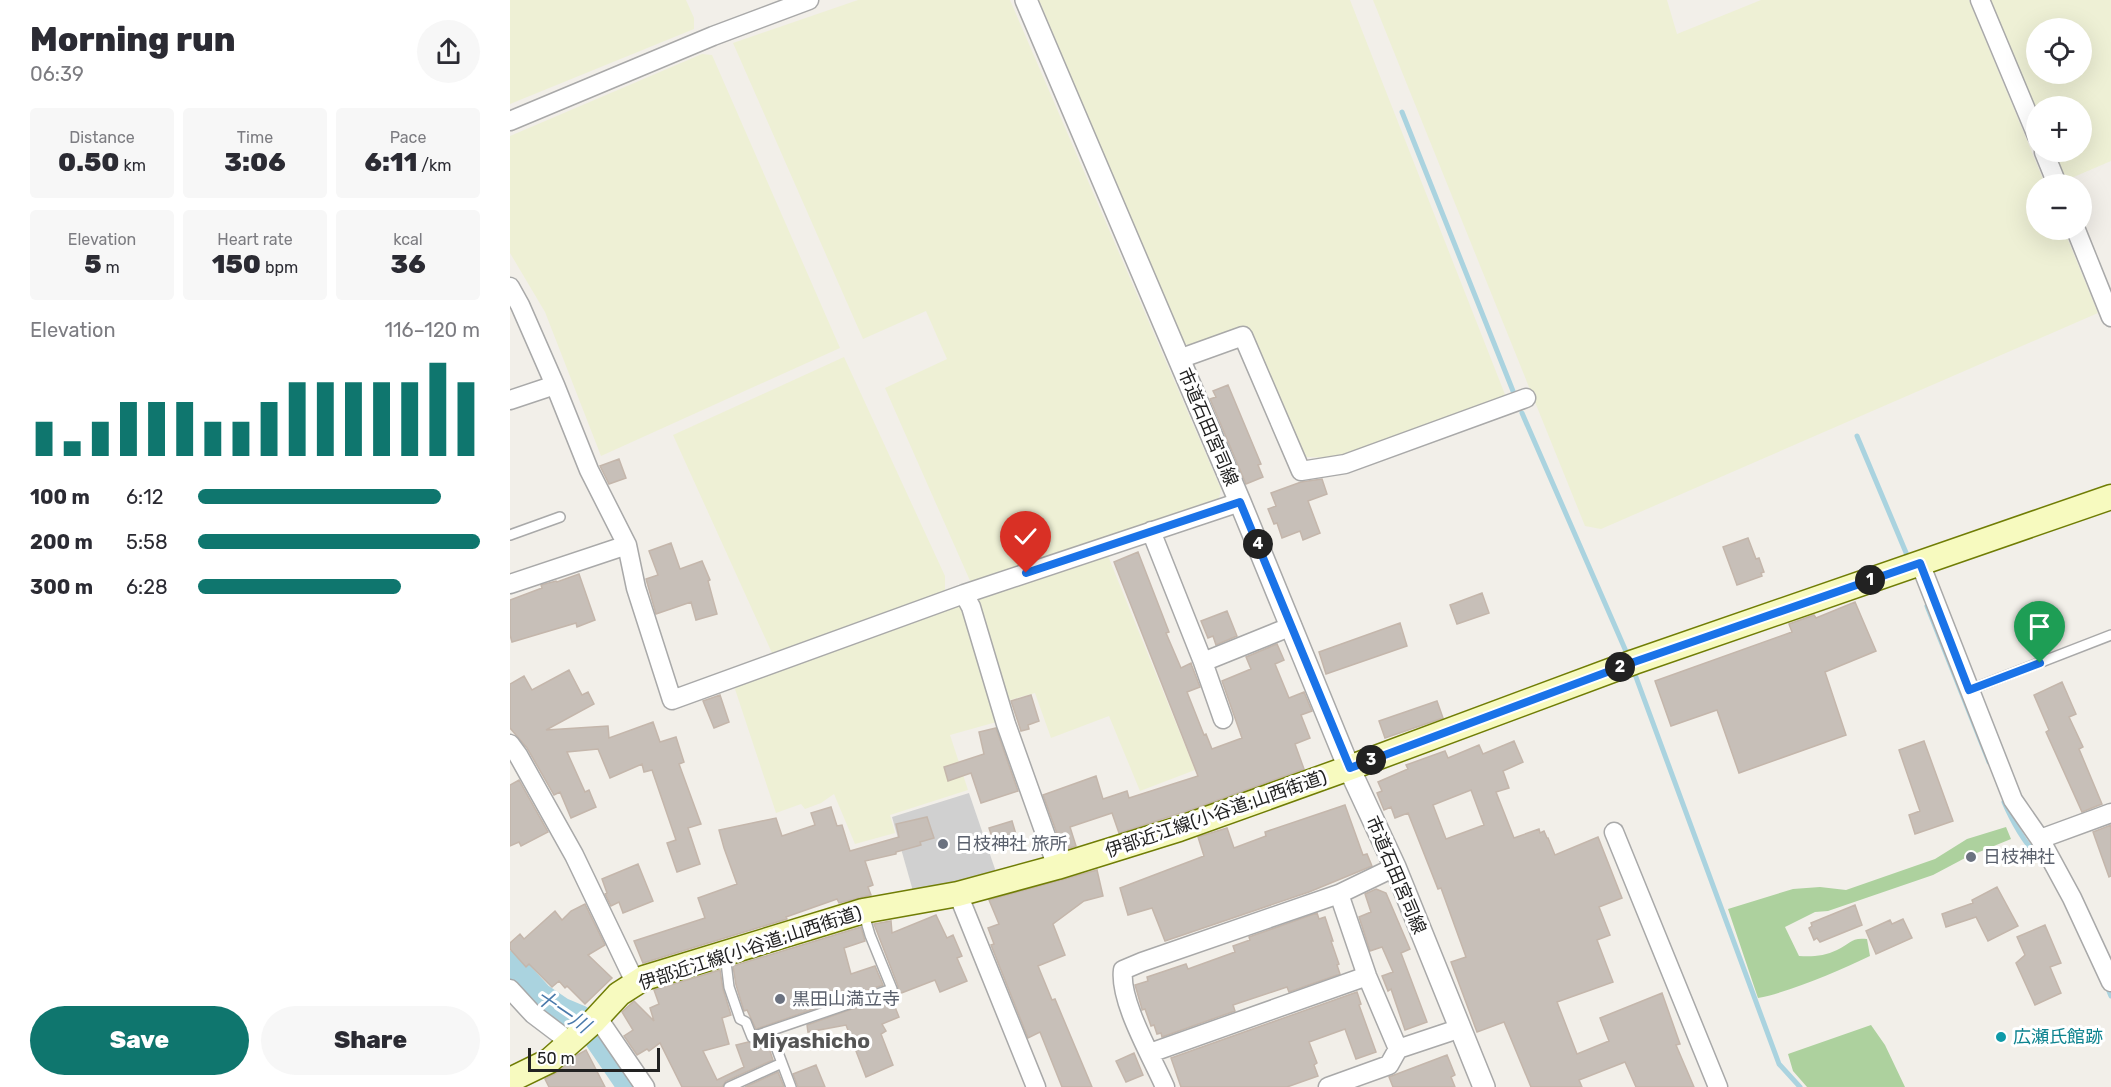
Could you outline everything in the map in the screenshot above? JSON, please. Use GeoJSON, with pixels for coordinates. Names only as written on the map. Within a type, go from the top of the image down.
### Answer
{"type":"FeatureCollection","features":[{"type":"Feature","properties":{"kind":"main road","name":"伊部近江線(小谷道;山西街道)"},"geometry":{"type":"LineString","coordinates":[[510,1080],[549,1060],[586,1028],[619,994],[635,982],[863,911],[958,894],[1057,867],[1179,829],[1634,662],[2111,497]]}},
{"type":"Feature","properties":{"kind":"street"},"geometry":{"type":"LineString","coordinates":[[510,121],[713,36],[809,0]]}},
{"type":"Feature","properties":{"kind":"street","name":"市道石田宮司線"},"geometry":{"type":"LineString","coordinates":[[1026,0],[1240,502],[1350,768],[1395,867],[1484,1087]]}},
{"type":"Feature","properties":{"kind":"street"},"geometry":{"type":"LineString","coordinates":[[1980,0],[2026,110]]}},
{"type":"Feature","properties":{"kind":"street"},"geometry":{"type":"LineString","coordinates":[[2080,240],[2111,317]]}},
{"type":"Feature","properties":{"kind":"street"},"geometry":{"type":"LineString","coordinates":[[510,287],[515,307],[555,385],[589,470],[627,545],[636,588],[672,700],[964,594],[1240,502]]}},
{"type":"Feature","properties":{"kind":"street"},"geometry":{"type":"LineString","coordinates":[[1179,359],[1243,336],[1301,471],[1345,464],[1526,398]]}},
{"type":"Feature","properties":{"kind":"street"},"geometry":{"type":"LineString","coordinates":[[510,400],[555,385]]}},
{"type":"Feature","properties":{"kind":"street"},"geometry":{"type":"LineString","coordinates":[[1151,531],[1223,719]]}},
{"type":"Feature","properties":{"kind":"street"},"geometry":{"type":"LineString","coordinates":[[510,584],[627,545]]}},
{"type":"Feature","properties":{"kind":"street"},"geometry":{"type":"LineString","coordinates":[[1920,563],[2013,800],[2040,839],[2072,898],[2111,982]]}},
{"type":"Feature","properties":{"kind":"street"},"geometry":{"type":"LineString","coordinates":[[964,594],[971,607],[1006,724],[1057,867]]}},
{"type":"Feature","properties":{"kind":"street"},"geometry":{"type":"LineString","coordinates":[[1203,662],[1292,626]]}},
{"type":"Feature","properties":{"kind":"street"},"geometry":{"type":"LineString","coordinates":[[510,744],[574,855],[635,982]]}},
{"type":"Feature","properties":{"kind":"street"},"geometry":{"type":"LineString","coordinates":[[2040,839],[2111,813]]}},
{"type":"Feature","properties":{"kind":"street"},"geometry":{"type":"LineString","coordinates":[[1614,831],[1718,1087]]}},
{"type":"Feature","properties":{"kind":"street"},"geometry":{"type":"LineString","coordinates":[[1165,1087],[1138,1031],[1121,981],[1123,970],[1339,894],[1395,867]]}},
{"type":"Feature","properties":{"kind":"street"},"geometry":{"type":"LineString","coordinates":[[958,894],[1036,1087]]}},
{"type":"Feature","properties":{"kind":"street"},"geometry":{"type":"LineString","coordinates":[[1339,894],[1367,976],[1398,1049]]}},
{"type":"Feature","properties":{"kind":"street"},"geometry":{"type":"LineString","coordinates":[[1150,1053],[1367,976]]}},
{"type":"Feature","properties":{"kind":"street"},"geometry":{"type":"LineString","coordinates":[[510,989],[532,1014],[586,1028],[645,1087]]}},
{"type":"Feature","properties":{"kind":"street"},"geometry":{"type":"LineString","coordinates":[[1328,1087],[1389,1065],[1398,1049],[1461,1028]]}},
{"type":"Feature","properties":{"kind":"lane"},"geometry":{"type":"LineString","coordinates":[[510,535],[560,517]]}},
{"type":"Feature","properties":{"kind":"lane"},"geometry":{"type":"LineString","coordinates":[[1969,690],[2111,635]]}},
{"type":"Feature","properties":{"kind":"lane"},"geometry":{"type":"LineString","coordinates":[[725,954],[729,987],[740,1019],[746,1022],[752,1037],[892,989],[870,935],[863,911]]}},
{"type":"Feature","properties":{"kind":"lane"},"geometry":{"type":"LineString","coordinates":[[770,1031],[791,1087]]}},
{"type":"Feature","properties":{"kind":"lane"},"geometry":{"type":"LineString","coordinates":[[729,1087],[782,1063]]}},
{"type":"Feature","properties":{"kind":"shaded area","name":"日枝神社 旅所"},"geometry":{"type":"Polygon","coordinates":[[[969,793],[996,872],[913,891],[892,817],[969,793]]]}},
{"type":"Feature","properties":{"kind":"green space"},"geometry":{"type":"Polygon","coordinates":[[[510,0],[686,0],[694,18],[694,29],[510,104],[510,0]]]}},
{"type":"Feature","properties":{"kind":"green space"},"geometry":{"type":"Polygon","coordinates":[[[858,0],[1010,0],[1221,489],[1219,498],[971,583],[885,388],[947,359],[926,311],[863,339],[733,43],[858,0]]]}},
{"type":"Feature","properties":{"kind":"green space"},"geometry":{"type":"Polygon","coordinates":[[[1039,0],[1350,0],[1506,397],[1340,458],[1302,457],[1246,326],[1193,347],[1182,343],[1039,0]]]}},
{"type":"Feature","properties":{"kind":"green space"},"geometry":{"type":"Polygon","coordinates":[[[1373,0],[1667,0],[1677,34],[1761,0],[1969,0],[2026,138],[2026,162],[2036,162],[2041,174],[2026,174],[2026,240],[2068,240],[2098,313],[1601,529],[1585,526],[1373,0]]]}},
{"type":"Feature","properties":{"kind":"green space"},"geometry":{"type":"Polygon","coordinates":[[[1989,0],[2111,0],[2111,161],[2081,174],[2063,174],[2058,162],[2092,162],[2092,96],[2030,96],[1989,0]]]}},
{"type":"Feature","properties":{"kind":"green space"},"geometry":{"type":"Polygon","coordinates":[[[702,54],[712,55],[840,348],[601,456],[545,312],[510,253],[510,136],[702,54]]]}},
{"type":"Feature","properties":{"kind":"green space"},"geometry":{"type":"Polygon","coordinates":[[[844,357],[945,576],[945,591],[772,653],[673,435],[844,357]]]}},
{"type":"Feature","properties":{"kind":"green space"},"geometry":{"type":"Polygon","coordinates":[[[1106,551],[1195,770],[1140,791],[1109,716],[1051,738],[1035,693],[1003,702],[975,597],[1106,551]]]}},
{"type":"Feature","properties":{"kind":"green space"},"geometry":{"type":"Polygon","coordinates":[[[958,601],[964,605],[1000,721],[950,735],[968,790],[890,815],[895,833],[855,844],[834,794],[821,803],[805,809],[801,804],[776,813],[733,683],[958,601]]]}},
{"type":"Feature","properties":{"kind":"green space"},"geometry":{"type":"Polygon","coordinates":[[[2006,827],[2011,839],[1967,857],[1933,875],[1828,911],[1815,912],[1785,927],[1799,956],[1828,954],[1854,940],[1867,939],[1870,956],[1800,986],[1758,998],[1728,909],[1793,889],[1820,887],[1846,890],[1935,859],[1967,839],[2006,827]]]}},
{"type":"Feature","properties":{"kind":"green space"},"geometry":{"type":"Polygon","coordinates":[[[1871,1025],[1885,1045],[1905,1087],[1807,1087],[1793,1071],[1788,1054],[1871,1025]]]}},
{"type":"Feature","properties":{"kind":"building"},"geometry":{"type":"Polygon","coordinates":[[[1228,385],[1261,464],[1258,465],[1263,477],[1246,484],[1210,399],[1216,397],[1213,391],[1228,385]]]}},
{"type":"Feature","properties":{"kind":"building"},"geometry":{"type":"Polygon","coordinates":[[[619,459],[626,478],[609,484],[600,466],[619,459]]]}},
{"type":"Feature","properties":{"kind":"building"},"geometry":{"type":"Polygon","coordinates":[[[1322,479],[1327,494],[1308,501],[1320,533],[1303,540],[1300,531],[1282,538],[1277,523],[1274,524],[1268,509],[1276,506],[1271,493],[1301,482],[1322,479]]]}},
{"type":"Feature","properties":{"kind":"building"},"geometry":{"type":"Polygon","coordinates":[[[1748,538],[1764,572],[1761,573],[1762,576],[1737,585],[1723,547],[1748,538]]]}},
{"type":"Feature","properties":{"kind":"building"},"geometry":{"type":"Polygon","coordinates":[[[671,543],[680,569],[702,561],[710,580],[708,581],[717,614],[696,620],[691,602],[656,614],[646,579],[658,575],[649,551],[671,543]]]}},
{"type":"Feature","properties":{"kind":"building"},"geometry":{"type":"Polygon","coordinates":[[[1138,552],[1169,632],[1166,633],[1181,668],[1191,663],[1200,687],[1187,692],[1212,749],[1242,738],[1222,681],[1251,669],[1246,657],[1277,644],[1284,660],[1275,664],[1289,698],[1304,692],[1312,711],[1301,715],[1310,738],[1295,744],[1304,769],[1119,833],[1112,813],[1070,827],[1076,846],[1063,850],[1043,795],[1096,776],[1103,799],[1127,791],[1129,798],[1198,776],[1114,562],[1138,552]]]}},
{"type":"Feature","properties":{"kind":"building"},"geometry":{"type":"Polygon","coordinates":[[[579,574],[595,620],[577,627],[576,623],[512,642],[510,600],[542,588],[541,585],[579,574]]]}},
{"type":"Feature","properties":{"kind":"building"},"geometry":{"type":"Polygon","coordinates":[[[1482,593],[1489,613],[1457,624],[1450,605],[1482,593]]]}},
{"type":"Feature","properties":{"kind":"building"},"geometry":{"type":"Polygon","coordinates":[[[1855,602],[1876,651],[1825,672],[1846,735],[1739,773],[1717,710],[1671,726],[1655,681],[1792,632],[1789,624],[1814,615],[1816,618],[1855,602]]]}},
{"type":"Feature","properties":{"kind":"building"},"geometry":{"type":"Polygon","coordinates":[[[1227,611],[1237,636],[1216,645],[1213,636],[1208,638],[1201,621],[1227,611]]]}},
{"type":"Feature","properties":{"kind":"building"},"geometry":{"type":"Polygon","coordinates":[[[1400,623],[1407,646],[1326,674],[1319,652],[1400,623]]]}},
{"type":"Feature","properties":{"kind":"building"},"geometry":{"type":"Polygon","coordinates":[[[569,670],[582,695],[588,692],[594,704],[546,730],[608,726],[609,738],[653,722],[660,742],[676,737],[684,762],[679,764],[701,824],[688,828],[700,864],[677,872],[667,843],[676,840],[652,770],[644,772],[642,764],[610,778],[598,749],[567,752],[585,792],[589,790],[596,807],[571,818],[560,792],[554,795],[527,748],[510,728],[510,684],[524,676],[532,690],[569,670]]]}},
{"type":"Feature","properties":{"kind":"building"},"geometry":{"type":"Polygon","coordinates":[[[2062,682],[2076,714],[2069,717],[2083,747],[2079,749],[2102,804],[2082,812],[2046,732],[2049,730],[2034,695],[2062,682]]]}},
{"type":"Feature","properties":{"kind":"building"},"geometry":{"type":"Polygon","coordinates":[[[720,695],[729,722],[714,728],[703,701],[720,695]]]}},
{"type":"Feature","properties":{"kind":"building"},"geometry":{"type":"Polygon","coordinates":[[[1031,695],[1039,721],[1028,725],[1029,729],[1021,731],[1011,701],[1031,695]]]}},
{"type":"Feature","properties":{"kind":"building"},"geometry":{"type":"Polygon","coordinates":[[[1437,701],[1443,718],[1385,738],[1379,721],[1437,701]]]}},
{"type":"Feature","properties":{"kind":"building"},"geometry":{"type":"Polygon","coordinates":[[[996,728],[1018,791],[981,803],[971,773],[948,781],[944,767],[984,754],[979,732],[996,728]]]}},
{"type":"Feature","properties":{"kind":"building"},"geometry":{"type":"Polygon","coordinates":[[[1514,741],[1523,762],[1503,771],[1509,788],[1496,792],[1514,838],[1539,829],[1540,833],[1544,831],[1555,855],[1598,837],[1622,898],[1599,907],[1610,935],[1597,940],[1613,982],[1557,1002],[1577,1054],[1609,1041],[1600,1018],[1662,993],[1680,1044],[1676,1045],[1694,1087],[1636,1087],[1625,1062],[1579,1080],[1582,1087],[1531,1087],[1504,1022],[1477,1032],[1451,962],[1466,957],[1441,888],[1438,889],[1408,813],[1395,818],[1391,807],[1384,810],[1377,793],[1382,791],[1378,782],[1408,769],[1406,765],[1445,751],[1448,758],[1479,745],[1483,754],[1514,741]],[[1471,790],[1433,805],[1446,839],[1484,825],[1471,790]]]}},
{"type":"Feature","properties":{"kind":"building"},"geometry":{"type":"Polygon","coordinates":[[[1924,741],[1953,821],[1915,834],[1909,815],[1920,811],[1899,750],[1924,741]]]}},
{"type":"Feature","properties":{"kind":"building"},"geometry":{"type":"Polygon","coordinates":[[[519,780],[548,832],[521,846],[519,842],[510,846],[510,785],[519,780]]]}},
{"type":"Feature","properties":{"kind":"building"},"geometry":{"type":"Polygon","coordinates":[[[1345,805],[1363,855],[1367,854],[1372,866],[1309,892],[1165,941],[1152,908],[1128,915],[1120,888],[1204,856],[1198,837],[1227,828],[1234,848],[1266,836],[1265,832],[1345,805]]]}},
{"type":"Feature","properties":{"kind":"building"},"geometry":{"type":"Polygon","coordinates":[[[831,807],[837,826],[842,825],[850,851],[899,837],[896,824],[927,817],[934,838],[920,842],[921,845],[896,852],[896,854],[865,861],[873,885],[868,887],[871,895],[839,903],[837,899],[786,917],[787,919],[643,963],[634,941],[705,918],[698,898],[737,884],[719,830],[776,818],[782,836],[815,825],[811,813],[831,807]]]}},
{"type":"Feature","properties":{"kind":"building"},"geometry":{"type":"Polygon","coordinates":[[[1012,821],[1018,841],[996,849],[989,828],[1012,821]]]}},
{"type":"Feature","properties":{"kind":"building"},"geometry":{"type":"Polygon","coordinates":[[[2111,825],[2111,876],[2109,877],[2093,832],[2111,825]]]}},
{"type":"Feature","properties":{"kind":"building"},"geometry":{"type":"Polygon","coordinates":[[[638,864],[653,901],[623,913],[619,902],[611,906],[605,894],[607,893],[602,879],[638,864]]]}},
{"type":"Feature","properties":{"kind":"building"},"geometry":{"type":"Polygon","coordinates":[[[1097,870],[1103,896],[1084,901],[1053,924],[1065,955],[1038,966],[1052,1000],[1055,999],[1092,1087],[1062,1087],[1040,1032],[1028,1038],[991,945],[994,944],[988,928],[999,924],[989,900],[1097,870]]]}},
{"type":"Feature","properties":{"kind":"building"},"geometry":{"type":"Polygon","coordinates":[[[1997,887],[2018,926],[1988,941],[1976,917],[1946,927],[1942,914],[1973,903],[1972,900],[1997,887]]]}},
{"type":"Feature","properties":{"kind":"building"},"geometry":{"type":"Polygon","coordinates":[[[1376,889],[1386,893],[1410,949],[1401,953],[1427,1022],[1405,1030],[1391,989],[1388,991],[1382,976],[1393,972],[1382,947],[1370,951],[1359,917],[1371,912],[1365,894],[1376,889]]]}},
{"type":"Feature","properties":{"kind":"building"},"geometry":{"type":"Polygon","coordinates":[[[585,904],[605,945],[588,955],[612,978],[585,1004],[567,986],[565,988],[559,981],[552,987],[529,964],[526,967],[510,949],[510,943],[520,934],[524,939],[555,911],[562,920],[571,911],[585,904]]]}},
{"type":"Feature","properties":{"kind":"building"},"geometry":{"type":"Polygon","coordinates":[[[1855,905],[1862,925],[1820,942],[1817,938],[1814,940],[1809,928],[1812,926],[1811,923],[1855,905]]]}},
{"type":"Feature","properties":{"kind":"building"},"geometry":{"type":"Polygon","coordinates":[[[1317,913],[1319,919],[1325,917],[1340,974],[1289,992],[1287,987],[1233,1005],[1235,1011],[1162,1037],[1161,1033],[1157,1034],[1154,1025],[1151,1026],[1145,1009],[1142,1010],[1135,985],[1148,981],[1147,977],[1186,964],[1188,969],[1235,952],[1233,946],[1250,940],[1249,937],[1317,913]]]}},
{"type":"Feature","properties":{"kind":"building"},"geometry":{"type":"Polygon","coordinates":[[[936,915],[947,938],[953,935],[962,956],[957,958],[967,981],[940,992],[935,980],[891,997],[899,1017],[882,1024],[886,1031],[881,1034],[893,1065],[866,1077],[846,1025],[808,1032],[807,1025],[897,993],[898,986],[874,924],[891,921],[892,933],[936,915]]]}},
{"type":"Feature","properties":{"kind":"building"},"geometry":{"type":"Polygon","coordinates":[[[1903,919],[1912,938],[1876,954],[1866,931],[1890,920],[1892,924],[1903,919]]]}},
{"type":"Feature","properties":{"kind":"building"},"geometry":{"type":"Polygon","coordinates":[[[2045,925],[2061,963],[2050,967],[2061,993],[2035,1005],[2016,963],[2025,955],[2017,937],[2045,925]]]}},
{"type":"Feature","properties":{"kind":"building"},"geometry":{"type":"Polygon","coordinates":[[[861,927],[865,941],[844,948],[851,974],[875,966],[883,985],[756,1029],[747,1010],[744,1011],[733,966],[861,927]]]}},
{"type":"Feature","properties":{"kind":"building"},"geometry":{"type":"Polygon","coordinates":[[[720,970],[731,1015],[722,1018],[729,1044],[703,1051],[717,1080],[744,1067],[736,1045],[748,1042],[754,1044],[766,1039],[773,1060],[726,1081],[722,1087],[682,1087],[660,1043],[649,1051],[647,1049],[637,1055],[624,1036],[633,1030],[622,1012],[634,1001],[654,1021],[650,1008],[659,1004],[654,990],[720,970]]]}},
{"type":"Feature","properties":{"kind":"building"},"geometry":{"type":"Polygon","coordinates":[[[1357,992],[1361,1004],[1359,1005],[1376,1052],[1356,1059],[1345,1029],[1309,1042],[1317,1063],[1314,1065],[1318,1076],[1287,1087],[1181,1087],[1171,1058],[1357,992]]]}},
{"type":"Feature","properties":{"kind":"building"},"geometry":{"type":"Polygon","coordinates":[[[586,1050],[605,1087],[549,1087],[545,1079],[586,1050]]]}},
{"type":"Feature","properties":{"kind":"building"},"geometry":{"type":"Polygon","coordinates":[[[1134,1053],[1143,1075],[1126,1082],[1116,1061],[1134,1053]]]}},
{"type":"Feature","properties":{"kind":"building"},"geometry":{"type":"Polygon","coordinates":[[[1447,1055],[1455,1075],[1451,1077],[1455,1087],[1393,1087],[1389,1077],[1447,1055]]]}},
{"type":"Feature","properties":{"kind":"building"},"geometry":{"type":"Polygon","coordinates":[[[816,1065],[825,1087],[798,1087],[793,1074],[816,1065]]]}},
{"type":"Feature","properties":{"kind":"building"},"geometry":{"type":"Polygon","coordinates":[[[778,1072],[784,1087],[745,1087],[778,1072]]]}},
{"type":"Feature","properties":{"kind":"waterway"},"geometry":{"type":"LineString","coordinates":[[1402,112],[1513,391]]}},
{"type":"Feature","properties":{"kind":"waterway"},"geometry":{"type":"LineString","coordinates":[[1522,413],[1628,656]]}},
{"type":"Feature","properties":{"kind":"waterway"},"geometry":{"type":"LineString","coordinates":[[1857,436],[1907,555]]}},
{"type":"Feature","properties":{"kind":"waterway"},"geometry":{"type":"LineString","coordinates":[[1927,606],[1989,762]]}},
{"type":"Feature","properties":{"kind":"waterway"},"geometry":{"type":"LineString","coordinates":[[1633,669],[1779,1064],[1800,1087]]}},
{"type":"Feature","properties":{"kind":"waterway"},"geometry":{"type":"LineString","coordinates":[[2004,802],[2021,835],[2045,863]]}},
{"type":"Feature","properties":{"kind":"waterway","name":"十一川"},"geometry":{"type":"LineString","coordinates":[[510,967],[538,998],[597,1033],[634,1087]]}},
{"type":"Feature","properties":{"kind":"waterway"},"geometry":{"type":"LineString","coordinates":[[2106,984],[2111,996]]}},
{"type":"Feature","properties":{"kind":"place","name":"日枝神社 旅所"},"geometry":{"type":"Point","coordinates":[943,844]}},
{"type":"Feature","properties":{"kind":"place","name":"日枝神社"},"geometry":{"type":"Point","coordinates":[1971,857]}},
{"type":"Feature","properties":{"kind":"place","name":"黒田山満立寺"},"geometry":{"type":"Point","coordinates":[780,999]}},
{"type":"Feature","properties":{"kind":"place","name":"広瀬氏館跡"},"geometry":{"type":"Point","coordinates":[2001,1037]}},
{"type":"Feature","properties":{"kind":"district","name":"Miyashicho"},"geometry":{"type":"Point","coordinates":[811,1040]}},
{"type":"Feature","properties":{"kind":"route"},"geometry":{"type":"LineString","coordinates":[[1026,573],[1240,502],[1350,768],[1634,662],[1920,563],[1969,690],[2040,663]]}}]}
